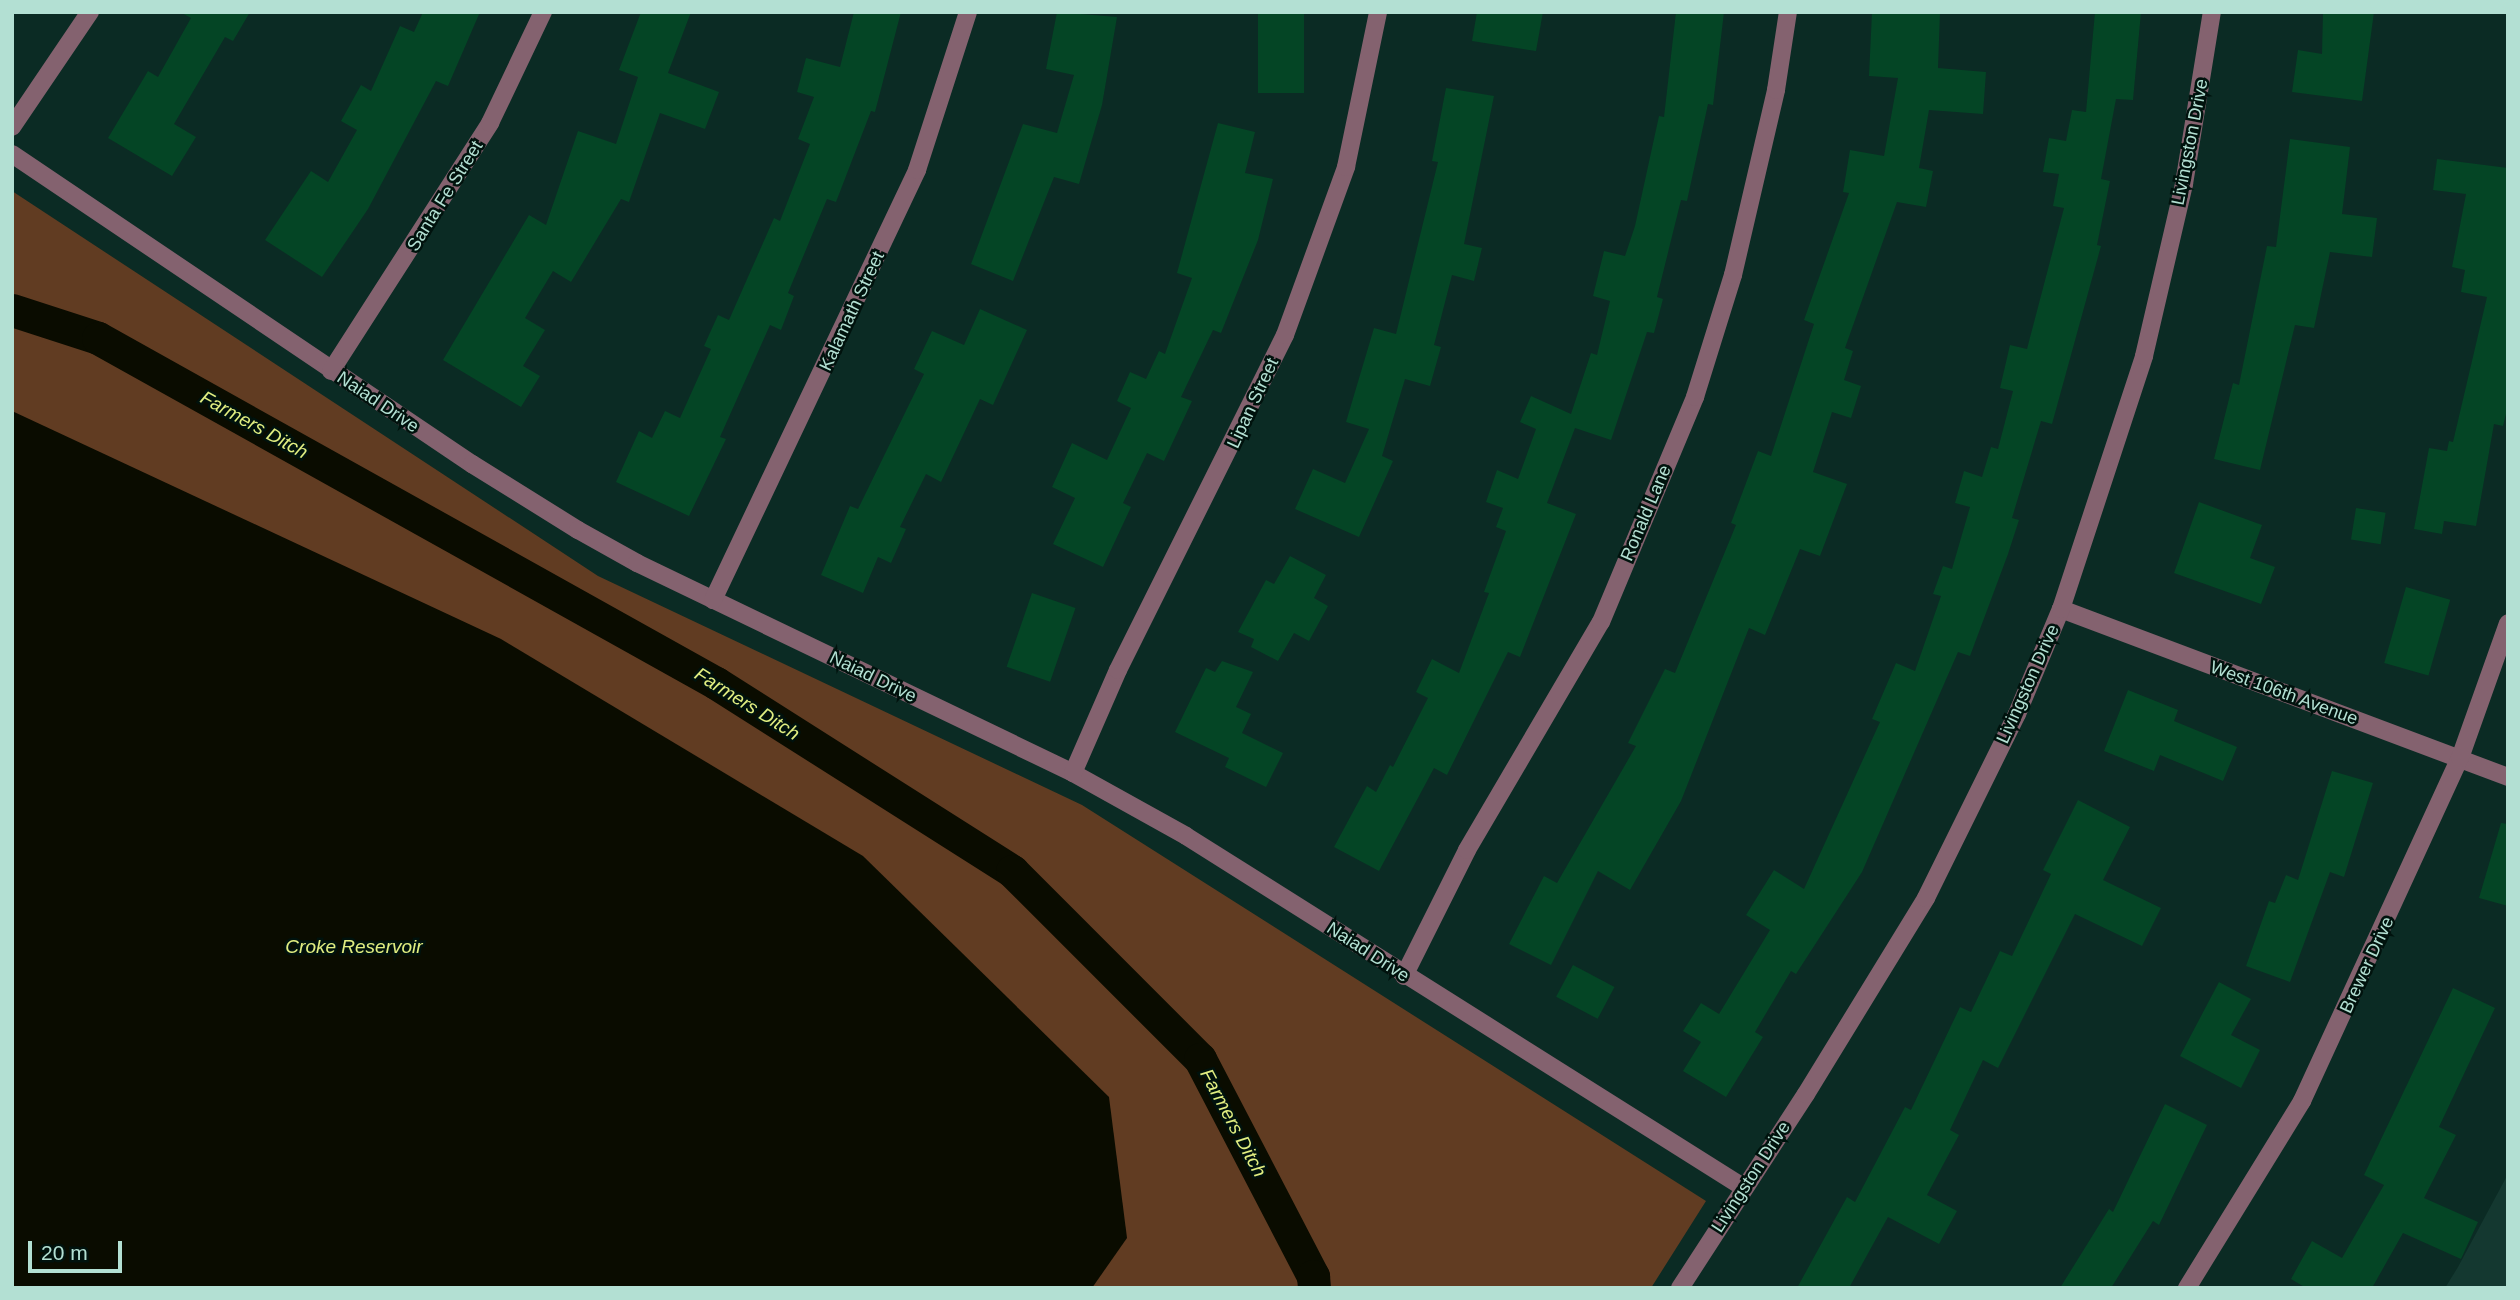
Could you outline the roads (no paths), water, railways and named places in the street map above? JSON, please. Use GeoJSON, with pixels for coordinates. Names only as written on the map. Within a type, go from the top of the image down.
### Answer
{"type":"FeatureCollection","features":[{"type":"Feature","properties":{"kind":"street"},"geometry":{"type":"LineString","coordinates":[[12,127],[90,12]]}},
{"type":"Feature","properties":{"kind":"street","name":"Santa Fe Street"},"geometry":{"type":"LineString","coordinates":[[331,370],[490,123],[543,12]]}},
{"type":"Feature","properties":{"kind":"street","name":"Kalamath Street"},"geometry":{"type":"LineString","coordinates":[[713,600],[916,170],[968,12]]}},
{"type":"Feature","properties":{"kind":"street","name":"Lipan Street"},"geometry":{"type":"LineString","coordinates":[[1073,773],[1118,670],[1285,335],[1346,167],[1378,12]]}},
{"type":"Feature","properties":{"kind":"street","name":"Ronald Lane"},"geometry":{"type":"LineString","coordinates":[[1404,976],[1467,850],[1601,622],[1695,397],[1733,275],[1776,90],[1788,12]]}},
{"type":"Feature","properties":{"kind":"street","name":"Livingston Drive"},"geometry":{"type":"LineString","coordinates":[[1680,1288],[1743,1187],[1821,1071],[1926,898],[2017,714],[2061,609],[2144,356],[2184,184],[2212,12]]}},
{"type":"Feature","properties":{"kind":"street","name":"Naiad Drive"},"geometry":{"type":"LineString","coordinates":[[12,154],[331,370],[578,530],[713,600],[1073,773],[1238,867],[1404,976],[1743,1187]]}},
{"type":"Feature","properties":{"kind":"street","name":"West 106th Avenue"},"geometry":{"type":"LineString","coordinates":[[2061,609],[2508,777]]}},
{"type":"Feature","properties":{"kind":"street","name":"Brewer Drive"},"geometry":{"type":"LineString","coordinates":[[2187,1288],[2302,1101],[2460,758],[2508,623]]}},
{"type":"Feature","properties":{"kind":"water","name":"Croke Reservoir"},"geometry":{"type":"Polygon","coordinates":[[[12,411],[501,639],[863,856],[1109,1097],[1127,1238],[1092,1288],[12,1288],[12,411]]]}},
{"type":"Feature","properties":{"kind":"waterway","name":"Farmers Ditch"},"geometry":{"type":"LineString","coordinates":[[12,310],[98,338],[716,683],[1012,871],[1200,1059],[1313,1276],[1314,1288]]}}]}
